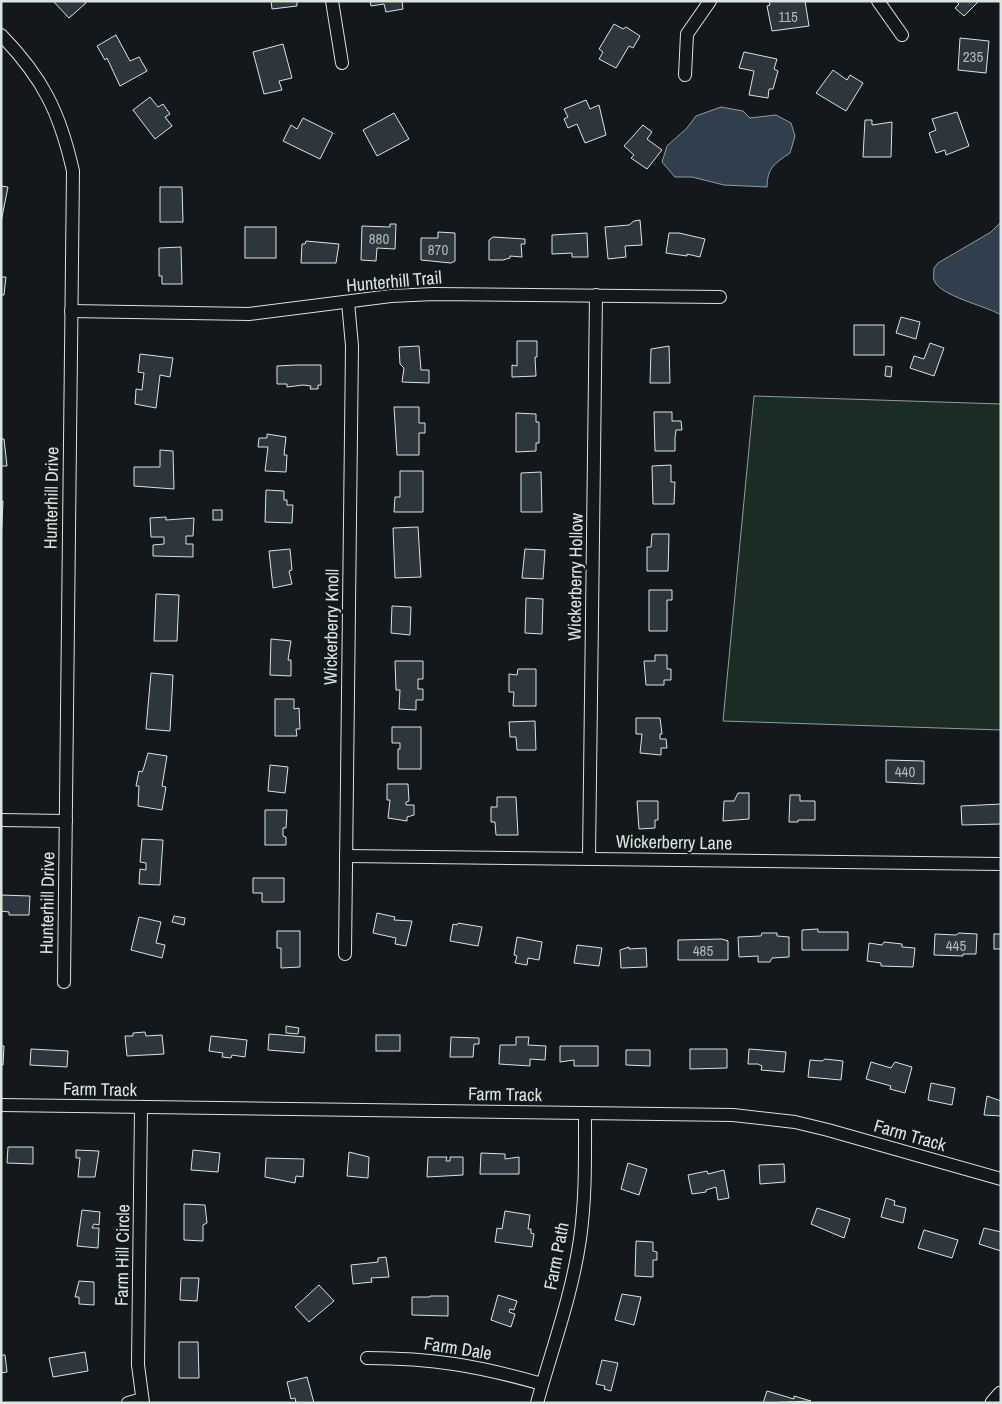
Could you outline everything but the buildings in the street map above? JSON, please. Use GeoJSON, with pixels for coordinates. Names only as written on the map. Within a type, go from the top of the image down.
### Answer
{"type":"FeatureCollection","features":[{"type":"Feature","properties":{"kind":"street"},"geometry":{"type":"LineString","coordinates":[[332,1],[342,63]]}},
{"type":"Feature","properties":{"kind":"street"},"geometry":{"type":"LineString","coordinates":[[686,75],[687,34],[710,1]]}},
{"type":"Feature","properties":{"kind":"street"},"geometry":{"type":"LineString","coordinates":[[878,1],[902,35]]}},
{"type":"Feature","properties":{"kind":"street","name":"Hunterhill Drive"},"geometry":{"type":"LineString","coordinates":[[1,35],[23,58],[46,91],[64,132],[73,171],[64,982]]}},
{"type":"Feature","properties":{"kind":"street","name":"Hunterhill Trail"},"geometry":{"type":"LineString","coordinates":[[71,311],[249,314],[434,294],[720,297]]}},
{"type":"Feature","properties":{"kind":"street","name":"Wickerberry Hollow"},"geometry":{"type":"LineString","coordinates":[[589,858],[596,296]]}},
{"type":"Feature","properties":{"kind":"street","name":"Wickerberry Knoll"},"geometry":{"type":"LineString","coordinates":[[345,954],[352,346],[348,302]]}},
{"type":"Feature","properties":{"kind":"street"},"geometry":{"type":"LineString","coordinates":[[1,820],[66,821]]}},
{"type":"Feature","properties":{"kind":"street","name":"Wickerberry Lane"},"geometry":{"type":"LineString","coordinates":[[346,856],[1001,864]]}},
{"type":"Feature","properties":{"kind":"street","name":"Farm Track"},"geometry":{"type":"LineString","coordinates":[[1,1105],[733,1115],[795,1122],[1001,1179]]}},
{"type":"Feature","properties":{"kind":"street","name":"Farm Hill Circle"},"geometry":{"type":"LineString","coordinates":[[141,1107],[138,1365],[143,1401]]}},
{"type":"Feature","properties":{"kind":"street","name":"Farm Path"},"geometry":{"type":"LineString","coordinates":[[537,1403],[571,1280],[580,1240],[584,1195],[585,1113]]}},
{"type":"Feature","properties":{"kind":"street","name":"Farm Dale"},"geometry":{"type":"LineString","coordinates":[[367,1358],[409,1358],[451,1362],[542,1384]]}},
{"type":"Feature","properties":{"kind":"street"},"geometry":{"type":"LineString","coordinates":[[992,1403],[1001,1394]]}},
{"type":"Feature","properties":{"kind":"street"},"geometry":{"type":"LineString","coordinates":[[128,1403],[143,1401]]}},
{"type":"Feature","properties":{"kind":"green space"},"geometry":{"type":"Polygon","coordinates":[[[754,396],[1001,404],[1001,730],[723,721],[754,396]]]}},
{"type":"Feature","properties":{"kind":"water"},"geometry":{"type":"Polygon","coordinates":[[[721,107],[743,111],[750,118],[776,115],[791,123],[795,136],[790,153],[770,171],[767,187],[724,185],[692,177],[675,177],[662,162],[667,146],[687,128],[696,116],[721,107]]]}},
{"type":"Feature","properties":{"kind":"water"},"geometry":{"type":"Polygon","coordinates":[[[1001,222],[1001,315],[945,291],[934,280],[934,268],[938,263],[991,232],[1001,222]]]}}]}
